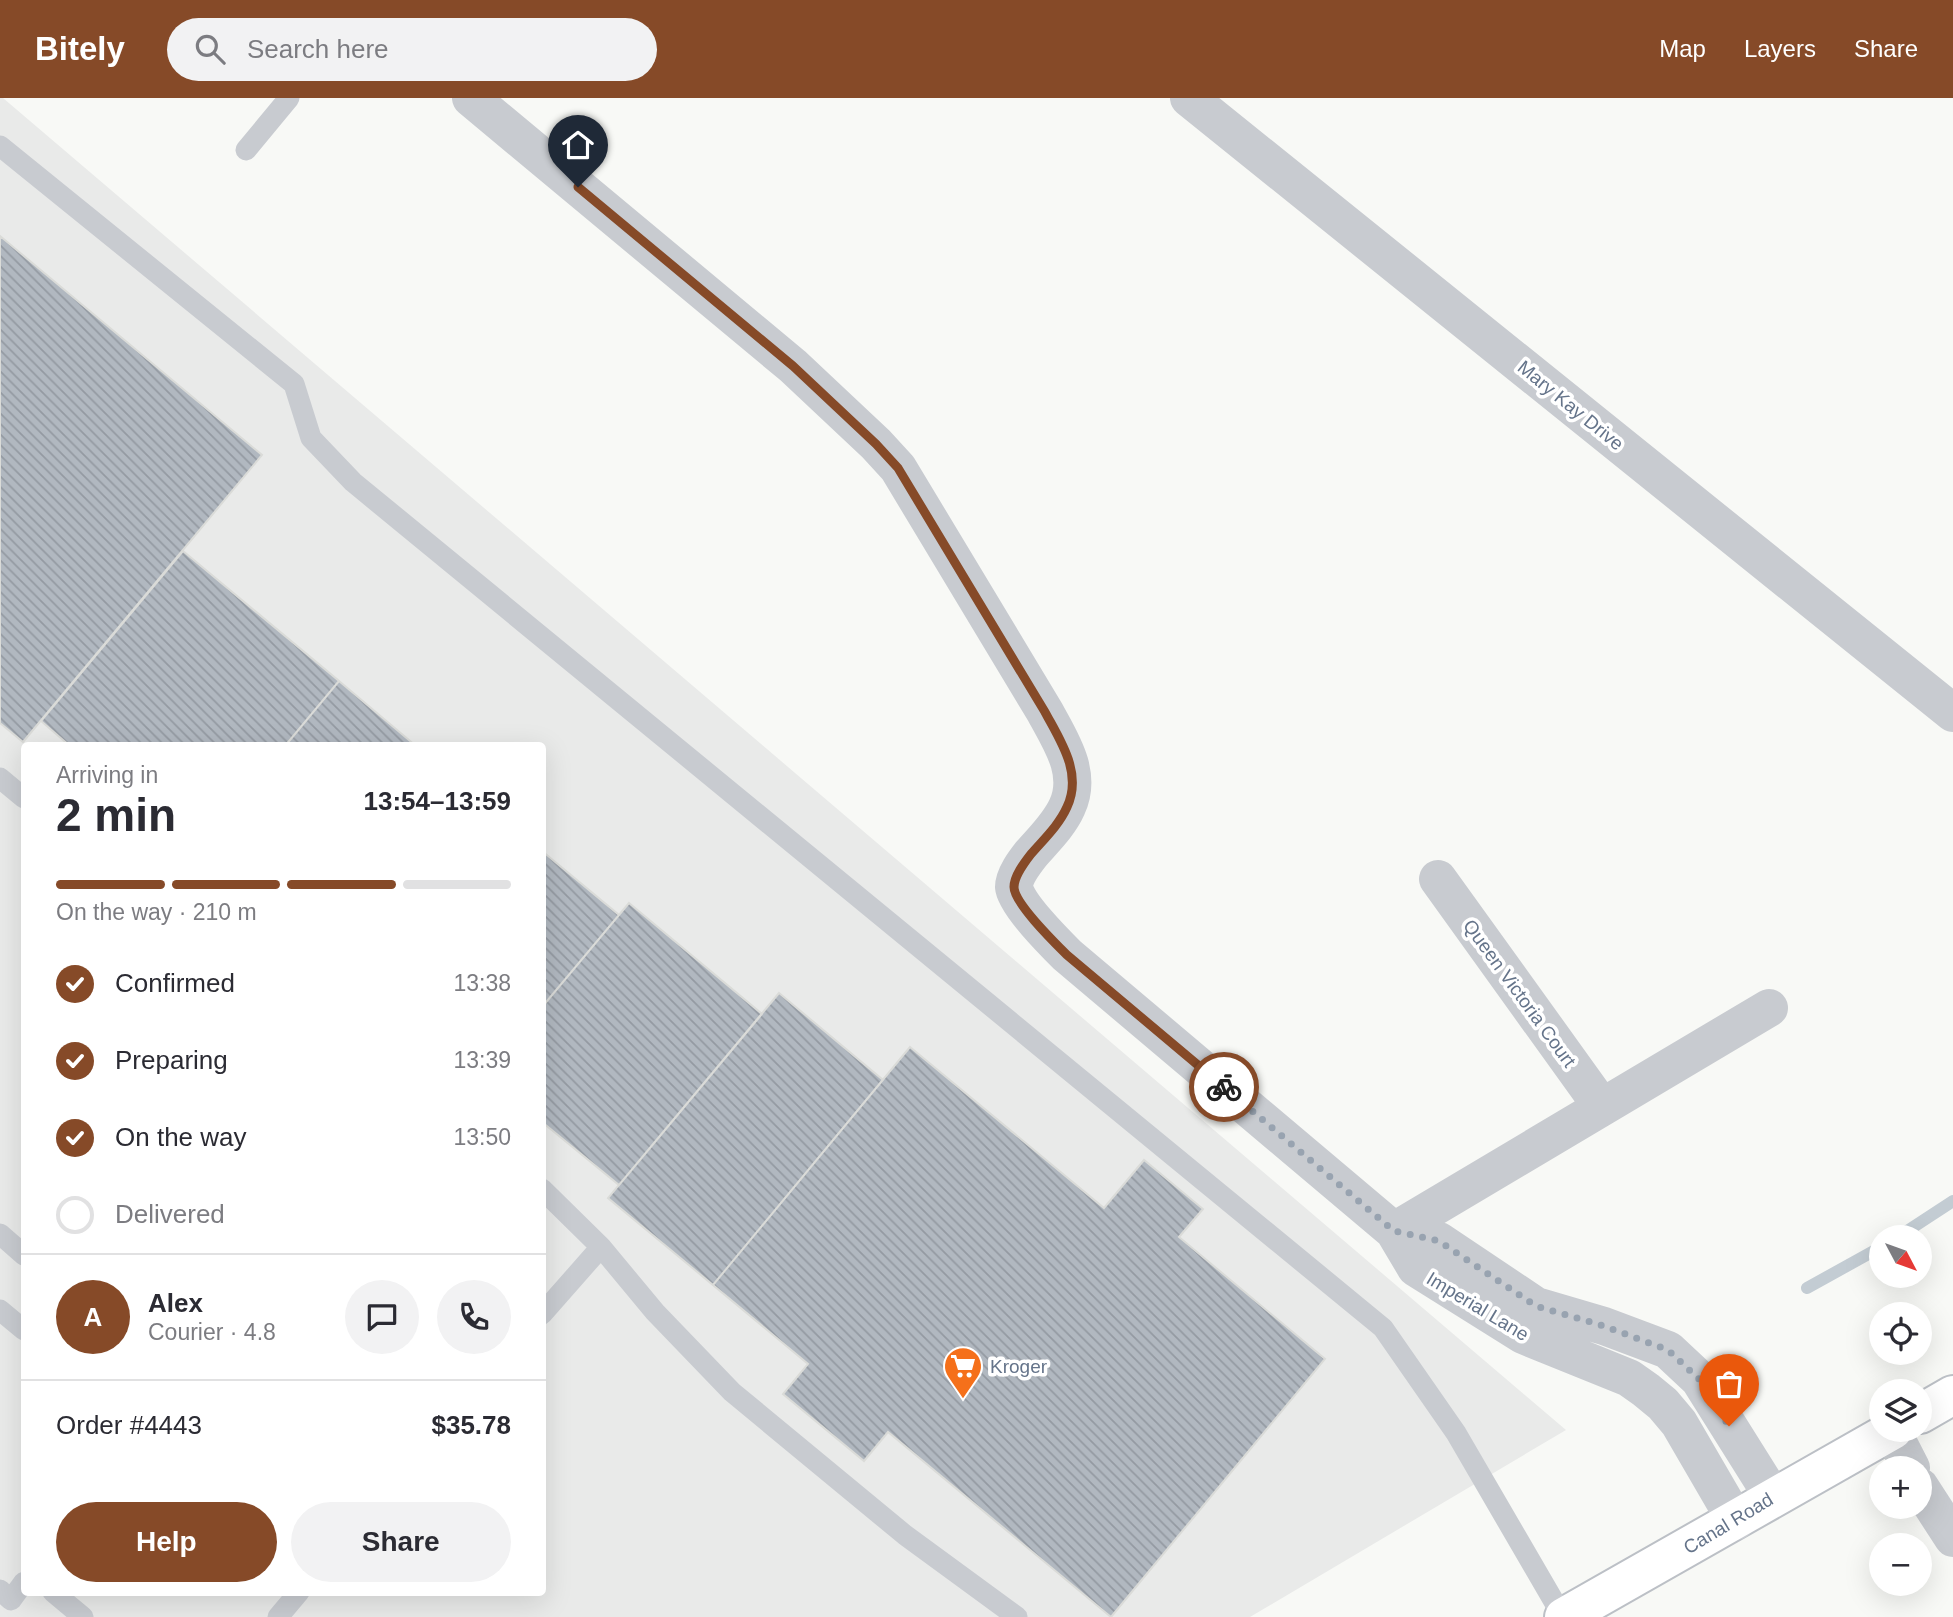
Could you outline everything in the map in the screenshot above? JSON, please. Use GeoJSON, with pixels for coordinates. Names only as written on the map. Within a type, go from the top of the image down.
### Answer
{"type":"FeatureCollection","features":[{"type":"Feature","properties":{"kind":"street"},"geometry":{"type":"LineString","coordinates":[[471,98],[793,366],[898,468],[1045,712],[1065,748],[1072,770],[1073,788],[1068,805],[1059,821],[1018,874],[1014,888],[1019,899],[1044,932],[1067,955],[1394,1231],[1769,1008]]}},
{"type":"Feature","properties":{"kind":"street","name":"Mary Kay Drive"},"geometry":{"type":"LineString","coordinates":[[1189,98],[1953,713]]}},
{"type":"Feature","properties":{"kind":"street","name":"Queen Victoria Court"},"geometry":{"type":"LineString","coordinates":[[1438,879],[1602,1107]]}},
{"type":"Feature","properties":{"kind":"street","name":"Imperial Lane"},"geometry":{"type":"LineString","coordinates":[[1394,1231],[1439,1241],[1536,1306],[1604,1326],[1668,1350],[1699,1379],[1773,1497]]}},
{"type":"Feature","properties":{"kind":"street","name":"Imperial Lane"},"geometry":{"type":"LineString","coordinates":[[1394,1231],[1416,1268],[1523,1335],[1629,1378],[1663,1404],[1679,1423],[1736,1521]]}},
{"type":"Feature","properties":{"kind":"street"},"geometry":{"type":"LineString","coordinates":[[1932,1407],[1953,1395]]}},
{"type":"Feature","properties":{"kind":"street","name":"Canal Road"},"geometry":{"type":"LineString","coordinates":[[1563,1617],[1872,1442]]}},
{"type":"Feature","properties":{"kind":"street"},"geometry":{"type":"LineString","coordinates":[[1932,1506],[1953,1538]]}},
{"type":"Feature","properties":{"kind":"lane"},"geometry":{"type":"LineString","coordinates":[[246,150],[289,98]]}},
{"type":"Feature","properties":{"kind":"lane"},"geometry":{"type":"LineString","coordinates":[[0,146],[294,384],[311,438],[353,482],[1383,1328],[1455,1433],[1563,1617]]}},
{"type":"Feature","properties":{"kind":"lane"},"geometry":{"type":"LineString","coordinates":[[0,778],[21,796]]}},
{"type":"Feature","properties":{"kind":"lane"},"geometry":{"type":"LineString","coordinates":[[546,1193],[601,1247],[654,1312],[732,1392],[905,1535],[1016,1617]]}},
{"type":"Feature","properties":{"kind":"lane"},"geometry":{"type":"LineString","coordinates":[[0,1234],[21,1252]]}},
{"type":"Feature","properties":{"kind":"lane"},"geometry":{"type":"LineString","coordinates":[[546,1309],[601,1247]]}},
{"type":"Feature","properties":{"kind":"lane"},"geometry":{"type":"LineString","coordinates":[[0,1310],[21,1328]]}},
{"type":"Feature","properties":{"kind":"lane"},"geometry":{"type":"LineString","coordinates":[[0,1590],[11,1600],[21,1586]]}},
{"type":"Feature","properties":{"kind":"lane"},"geometry":{"type":"LineString","coordinates":[[278,1617],[296,1596]]}},
{"type":"Feature","properties":{"kind":"lane"},"geometry":{"type":"LineString","coordinates":[[59,1597],[83,1617]]}},
{"type":"Feature","properties":{"kind":"shaded area"},"geometry":{"type":"Polygon","coordinates":[[[0,98],[1566,1430],[1250,1617],[0,1617],[0,98]]]}},
{"type":"Feature","properties":{"kind":"building"},"geometry":{"type":"Polygon","coordinates":[[[0,236],[262,455],[23,742],[0,723],[0,236]]]}},
{"type":"Feature","properties":{"kind":"building"},"geometry":{"type":"Polygon","coordinates":[[[183,551],[339,681],[288,742],[65,742],[41,721],[183,551]]]}},
{"type":"Feature","properties":{"kind":"building"},"geometry":{"type":"Polygon","coordinates":[[[339,681],[411,742],[288,742],[339,681]]]}},
{"type":"Feature","properties":{"kind":"building"},"geometry":{"type":"Polygon","coordinates":[[[546,854],[619,915],[546,1002],[546,854]]]}},
{"type":"Feature","properties":{"kind":"building"},"geometry":{"type":"Polygon","coordinates":[[[629,903],[762,1014],[619,1185],[546,1125],[546,1002],[629,903]]]}},
{"type":"Feature","properties":{"kind":"building"},"geometry":{"type":"Polygon","coordinates":[[[779,993],[883,1080],[713,1285],[608,1198],[779,993]]]}},
{"type":"Feature","properties":{"kind":"building"},"geometry":{"type":"Polygon","coordinates":[[[910,1047],[1104,1208],[1144,1160],[1203,1209],[1179,1237],[1325,1359],[1111,1617],[888,1432],[864,1461],[783,1394],[808,1364],[713,1285],[910,1047]]]}},
{"type":"Feature","properties":{"kind":"waterway"},"geometry":{"type":"LineString","coordinates":[[1916,1225],[1953,1201]]}},
{"type":"Feature","properties":{"kind":"waterway"},"geometry":{"type":"LineString","coordinates":[[1807,1288],[1869,1254]]}},
{"type":"Feature","properties":{"kind":"way so far"},"geometry":{"type":"LineString","coordinates":[[1224,1087],[1394,1231],[1439,1241],[1536,1306],[1604,1326],[1668,1350],[1699,1379],[1729,1426]]}},
{"type":"Feature","properties":{"kind":"place","name":"Kroger"},"geometry":{"type":"Point","coordinates":[963,1400]}},
{"type":"Feature","properties":{"kind":"route"},"geometry":{"type":"LineString","coordinates":[[578,187],[793,366],[898,468],[1045,712],[1065,748],[1072,770],[1073,788],[1068,805],[1059,821],[1018,874],[1014,888],[1019,899],[1044,932],[1067,955],[1224,1087]]}}]}
